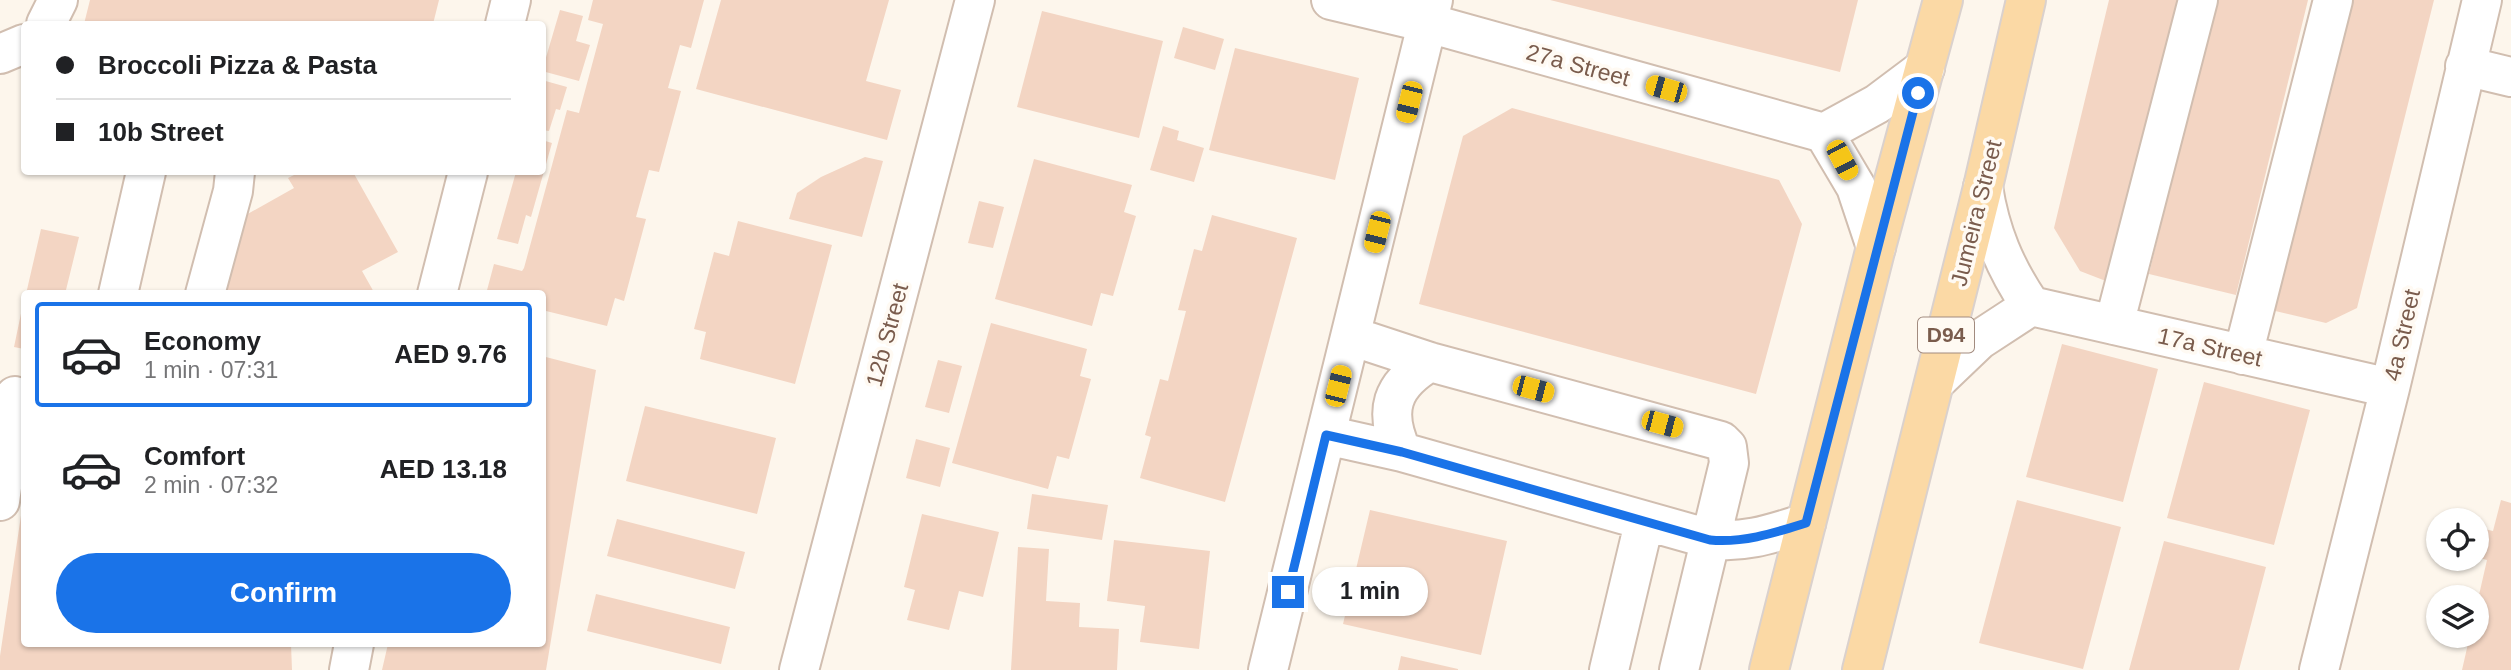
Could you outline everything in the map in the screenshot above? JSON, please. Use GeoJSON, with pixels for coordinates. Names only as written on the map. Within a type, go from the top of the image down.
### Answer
{"type":"FeatureCollection","features":[{"type":"Feature","properties":{"kind":"main road"},"geometry":{"type":"LineString","coordinates":[[1769,670],[1876,247],[1943,0]]}},
{"type":"Feature","properties":{"kind":"main road","name":"Jumeira Street"},"geometry":{"type":"LineString","coordinates":[[1862,670],[1983,187],[2026,0]]}},
{"type":"Feature","properties":{"kind":"street"},"geometry":{"type":"LineString","coordinates":[[48,21],[58,0]]}},
{"type":"Feature","properties":{"kind":"street"},"geometry":{"type":"LineString","coordinates":[[506,21],[511,0]]}},
{"type":"Feature","properties":{"kind":"street","name":"12b Street"},"geometry":{"type":"LineString","coordinates":[[799,670],[975,0]]}},
{"type":"Feature","properties":{"kind":"street","name":"27a Street"},"geometry":{"type":"LineString","coordinates":[[1331,0],[1431,12],[1824,133]]}},
{"type":"Feature","properties":{"kind":"street"},"geometry":{"type":"LineString","coordinates":[[2114,325],[2198,0]]}},
{"type":"Feature","properties":{"kind":"street"},"geometry":{"type":"LineString","coordinates":[[2243,355],[2333,0]]}},
{"type":"Feature","properties":{"kind":"street","name":"4a Street"},"geometry":{"type":"LineString","coordinates":[[2319,670],[2390,388],[2482,0]]}},
{"type":"Feature","properties":{"kind":"street"},"geometry":{"type":"LineString","coordinates":[[1268,670],[1431,12]]}},
{"type":"Feature","properties":{"kind":"street"},"geometry":{"type":"LineString","coordinates":[[0,54],[21,45]]}},
{"type":"Feature","properties":{"kind":"street"},"geometry":{"type":"LineString","coordinates":[[2465,66],[2511,77]]}},
{"type":"Feature","properties":{"kind":"street"},"geometry":{"type":"LineString","coordinates":[[1876,247],[1856,187],[1824,133],[1877,104],[1925,68]]}},
{"type":"Feature","properties":{"kind":"street"},"geometry":{"type":"LineString","coordinates":[[119,290],[145,175]]}},
{"type":"Feature","properties":{"kind":"street"},"geometry":{"type":"LineString","coordinates":[[206,290],[233,191],[235,175]]}},
{"type":"Feature","properties":{"kind":"street"},"geometry":{"type":"LineString","coordinates":[[438,290],[467,175]]}},
{"type":"Feature","properties":{"kind":"street"},"geometry":{"type":"LineString","coordinates":[[1935,382],[1979,340],[2031,306],[2012,279],[1998,250],[1988,219],[1983,187]]}},
{"type":"Feature","properties":{"kind":"street","name":"17a Street"},"geometry":{"type":"LineString","coordinates":[[2031,306],[2390,388]]}},
{"type":"Feature","properties":{"kind":"street"},"geometry":{"type":"LineString","coordinates":[[1350,336],[1430,362],[1721,441],[1727,447],[1729,463],[1679,670]]}},
{"type":"Feature","properties":{"kind":"street"},"geometry":{"type":"LineString","coordinates":[[1402,452],[1393,432],[1391,411],[1398,390],[1412,373],[1430,362]]}},
{"type":"Feature","properties":{"kind":"street"},"geometry":{"type":"LineString","coordinates":[[0,501],[13,396]]}},
{"type":"Feature","properties":{"kind":"street"},"geometry":{"type":"LineString","coordinates":[[1326,435],[1402,452],[1710,540],[1741,541],[1767,536],[1806,523]]}},
{"type":"Feature","properties":{"kind":"street"},"geometry":{"type":"LineString","coordinates":[[1609,670],[1644,523]]}},
{"type":"Feature","properties":{"kind":"street"},"geometry":{"type":"LineString","coordinates":[[349,670],[353,647]]}},
{"type":"Feature","properties":{"kind":"building"},"geometry":{"type":"Polygon","coordinates":[[[90,0],[439,0],[434,21],[85,21],[90,0]]]}},
{"type":"Feature","properties":{"kind":"building"},"geometry":{"type":"Polygon","coordinates":[[[593,0],[704,0],[691,48],[680,45],[668,88],[681,91],[659,172],[649,170],[636,217],[646,219],[624,301],[615,298],[607,326],[546,311],[546,290],[487,290],[494,264],[522,271],[524,268],[567,110],[579,113],[603,24],[588,20],[593,0]]]}},
{"type":"Feature","properties":{"kind":"building"},"geometry":{"type":"Polygon","coordinates":[[[721,0],[889,0],[866,81],[901,90],[887,140],[696,89],[721,0]]]}},
{"type":"Feature","properties":{"kind":"building"},"geometry":{"type":"Polygon","coordinates":[[[1550,0],[1858,0],[1840,72],[1550,0]]]}},
{"type":"Feature","properties":{"kind":"building"},"geometry":{"type":"Polygon","coordinates":[[[2109,0],[2180,0],[2111,283],[2080,271],[2054,228],[2109,0]]]}},
{"type":"Feature","properties":{"kind":"building"},"geometry":{"type":"Polygon","coordinates":[[[2215,0],[2308,0],[2236,295],[2149,274],[2215,0]]]}},
{"type":"Feature","properties":{"kind":"building"},"geometry":{"type":"Polygon","coordinates":[[[2344,0],[2434,0],[2357,308],[2326,323],[2271,310],[2344,0]]]}},
{"type":"Feature","properties":{"kind":"building"},"geometry":{"type":"Polygon","coordinates":[[[560,10],[583,16],[576,41],[590,45],[579,81],[546,72],[546,57],[560,10]]]}},
{"type":"Feature","properties":{"kind":"building"},"geometry":{"type":"Polygon","coordinates":[[[1042,11],[1163,41],[1139,138],[1017,107],[1042,11]]]}},
{"type":"Feature","properties":{"kind":"building"},"geometry":{"type":"Polygon","coordinates":[[[1183,27],[1224,39],[1215,70],[1174,58],[1183,27]]]}},
{"type":"Feature","properties":{"kind":"building"},"geometry":{"type":"Polygon","coordinates":[[[1235,48],[1359,78],[1335,180],[1209,150],[1235,48]]]}},
{"type":"Feature","properties":{"kind":"building"},"geometry":{"type":"Polygon","coordinates":[[[546,81],[567,87],[560,110],[556,109],[549,131],[546,131],[546,81]]]}},
{"type":"Feature","properties":{"kind":"building"},"geometry":{"type":"Polygon","coordinates":[[[1512,108],[1779,180],[1802,224],[1756,394],[1419,304],[1463,136],[1512,108]]]}},
{"type":"Feature","properties":{"kind":"building"},"geometry":{"type":"Polygon","coordinates":[[[1163,126],[1179,131],[1177,140],[1204,148],[1194,182],[1150,170],[1163,126]]]}},
{"type":"Feature","properties":{"kind":"building"},"geometry":{"type":"Polygon","coordinates":[[[546,141],[552,143],[546,164],[546,141]]]}},
{"type":"Feature","properties":{"kind":"building"},"geometry":{"type":"Polygon","coordinates":[[[865,157],[883,161],[862,237],[789,219],[797,193],[821,177],[865,157]]]}},
{"type":"Feature","properties":{"kind":"building"},"geometry":{"type":"Polygon","coordinates":[[[1034,159],[1132,185],[1124,212],[1136,216],[1113,296],[1101,293],[1092,326],[995,299],[1034,159]]]}},
{"type":"Feature","properties":{"kind":"building"},"geometry":{"type":"Polygon","coordinates":[[[294,175],[355,175],[398,252],[362,271],[373,290],[224,290],[244,216],[294,188],[288,178],[294,175]]]}},
{"type":"Feature","properties":{"kind":"building"},"geometry":{"type":"Polygon","coordinates":[[[515,175],[543,175],[531,217],[526,215],[518,244],[497,239],[515,175]]]}},
{"type":"Feature","properties":{"kind":"building"},"geometry":{"type":"Polygon","coordinates":[[[979,201],[1004,207],[993,248],[968,243],[979,201]]]}},
{"type":"Feature","properties":{"kind":"building"},"geometry":{"type":"Polygon","coordinates":[[[1212,215],[1297,238],[1225,502],[1140,478],[1151,437],[1145,435],[1160,379],[1168,381],[1186,311],[1178,310],[1194,249],[1202,251],[1212,215]]]}},
{"type":"Feature","properties":{"kind":"building"},"geometry":{"type":"Polygon","coordinates":[[[738,221],[832,245],[795,384],[700,359],[706,332],[694,329],[714,252],[729,256],[738,221]]]}},
{"type":"Feature","properties":{"kind":"building"},"geometry":{"type":"Polygon","coordinates":[[[41,229],[79,237],[66,290],[27,290],[41,229]]]}},
{"type":"Feature","properties":{"kind":"building"},"geometry":{"type":"Polygon","coordinates":[[[21,314],[21,348],[14,347],[21,314]]]}},
{"type":"Feature","properties":{"kind":"building"},"geometry":{"type":"Polygon","coordinates":[[[991,323],[1087,349],[1080,376],[1091,379],[1069,459],[1057,456],[1048,489],[952,463],[991,323]]]}},
{"type":"Feature","properties":{"kind":"building"},"geometry":{"type":"Polygon","coordinates":[[[2062,344],[2158,369],[2123,502],[2026,477],[2062,344]]]}},
{"type":"Feature","properties":{"kind":"building"},"geometry":{"type":"Polygon","coordinates":[[[546,357],[596,370],[546,670],[382,670],[387,647],[546,647],[546,357]]]}},
{"type":"Feature","properties":{"kind":"building"},"geometry":{"type":"Polygon","coordinates":[[[938,360],[962,366],[949,413],[925,407],[938,360]]]}},
{"type":"Feature","properties":{"kind":"building"},"geometry":{"type":"Polygon","coordinates":[[[2204,382],[2310,410],[2274,545],[2167,518],[2204,382]]]}},
{"type":"Feature","properties":{"kind":"building"},"geometry":{"type":"Polygon","coordinates":[[[645,406],[776,438],[757,514],[626,481],[645,406]]]}},
{"type":"Feature","properties":{"kind":"building"},"geometry":{"type":"Polygon","coordinates":[[[916,439],[950,448],[940,487],[906,478],[916,439]]]}},
{"type":"Feature","properties":{"kind":"building"},"geometry":{"type":"Polygon","coordinates":[[[1032,494],[1108,505],[1102,540],[1027,529],[1032,494]]]}},
{"type":"Feature","properties":{"kind":"building"},"geometry":{"type":"Polygon","coordinates":[[[2017,500],[2121,527],[2083,669],[1979,643],[2017,500]]]}},
{"type":"Feature","properties":{"kind":"building"},"geometry":{"type":"Polygon","coordinates":[[[2501,500],[2511,503],[2511,670],[2462,670],[2467,648],[2489,648],[2489,585],[2481,585],[2484,571],[2489,571],[2489,530],[2493,531],[2501,500]]]}},
{"type":"Feature","properties":{"kind":"building"},"geometry":{"type":"Polygon","coordinates":[[[1370,510],[1507,541],[1481,655],[1343,624],[1370,510]]]}},
{"type":"Feature","properties":{"kind":"building"},"geometry":{"type":"Polygon","coordinates":[[[922,514],[999,532],[983,597],[959,591],[949,630],[907,620],[915,590],[904,587],[922,514]]]}},
{"type":"Feature","properties":{"kind":"building"},"geometry":{"type":"Polygon","coordinates":[[[21,515],[21,647],[291,647],[292,670],[0,670],[21,515]]]}},
{"type":"Feature","properties":{"kind":"building"},"geometry":{"type":"Polygon","coordinates":[[[617,519],[745,552],[735,589],[607,556],[617,519]]]}},
{"type":"Feature","properties":{"kind":"building"},"geometry":{"type":"Polygon","coordinates":[[[1114,540],[1210,551],[1199,649],[1140,642],[1145,606],[1107,601],[1114,540]]]}},
{"type":"Feature","properties":{"kind":"building"},"geometry":{"type":"Polygon","coordinates":[[[2164,541],[2266,567],[2239,670],[2129,670],[2164,541]]]}},
{"type":"Feature","properties":{"kind":"building"},"geometry":{"type":"Polygon","coordinates":[[[1018,547],[1049,549],[1046,601],[1080,603],[1079,627],[1119,629],[1117,670],[1011,670],[1018,547]]]}},
{"type":"Feature","properties":{"kind":"building"},"geometry":{"type":"Polygon","coordinates":[[[596,594],[730,627],[721,664],[587,631],[596,594]]]}},
{"type":"Feature","properties":{"kind":"building"},"geometry":{"type":"Polygon","coordinates":[[[1401,656],[1458,669],[1458,670],[1398,670],[1401,656]]]}},
{"type":"Feature","properties":{"kind":"route"},"geometry":{"type":"LineString","coordinates":[[1288,592],[1326,435],[1402,452],[1710,540],[1741,541],[1767,536],[1806,523],[1918,93]]}}]}
